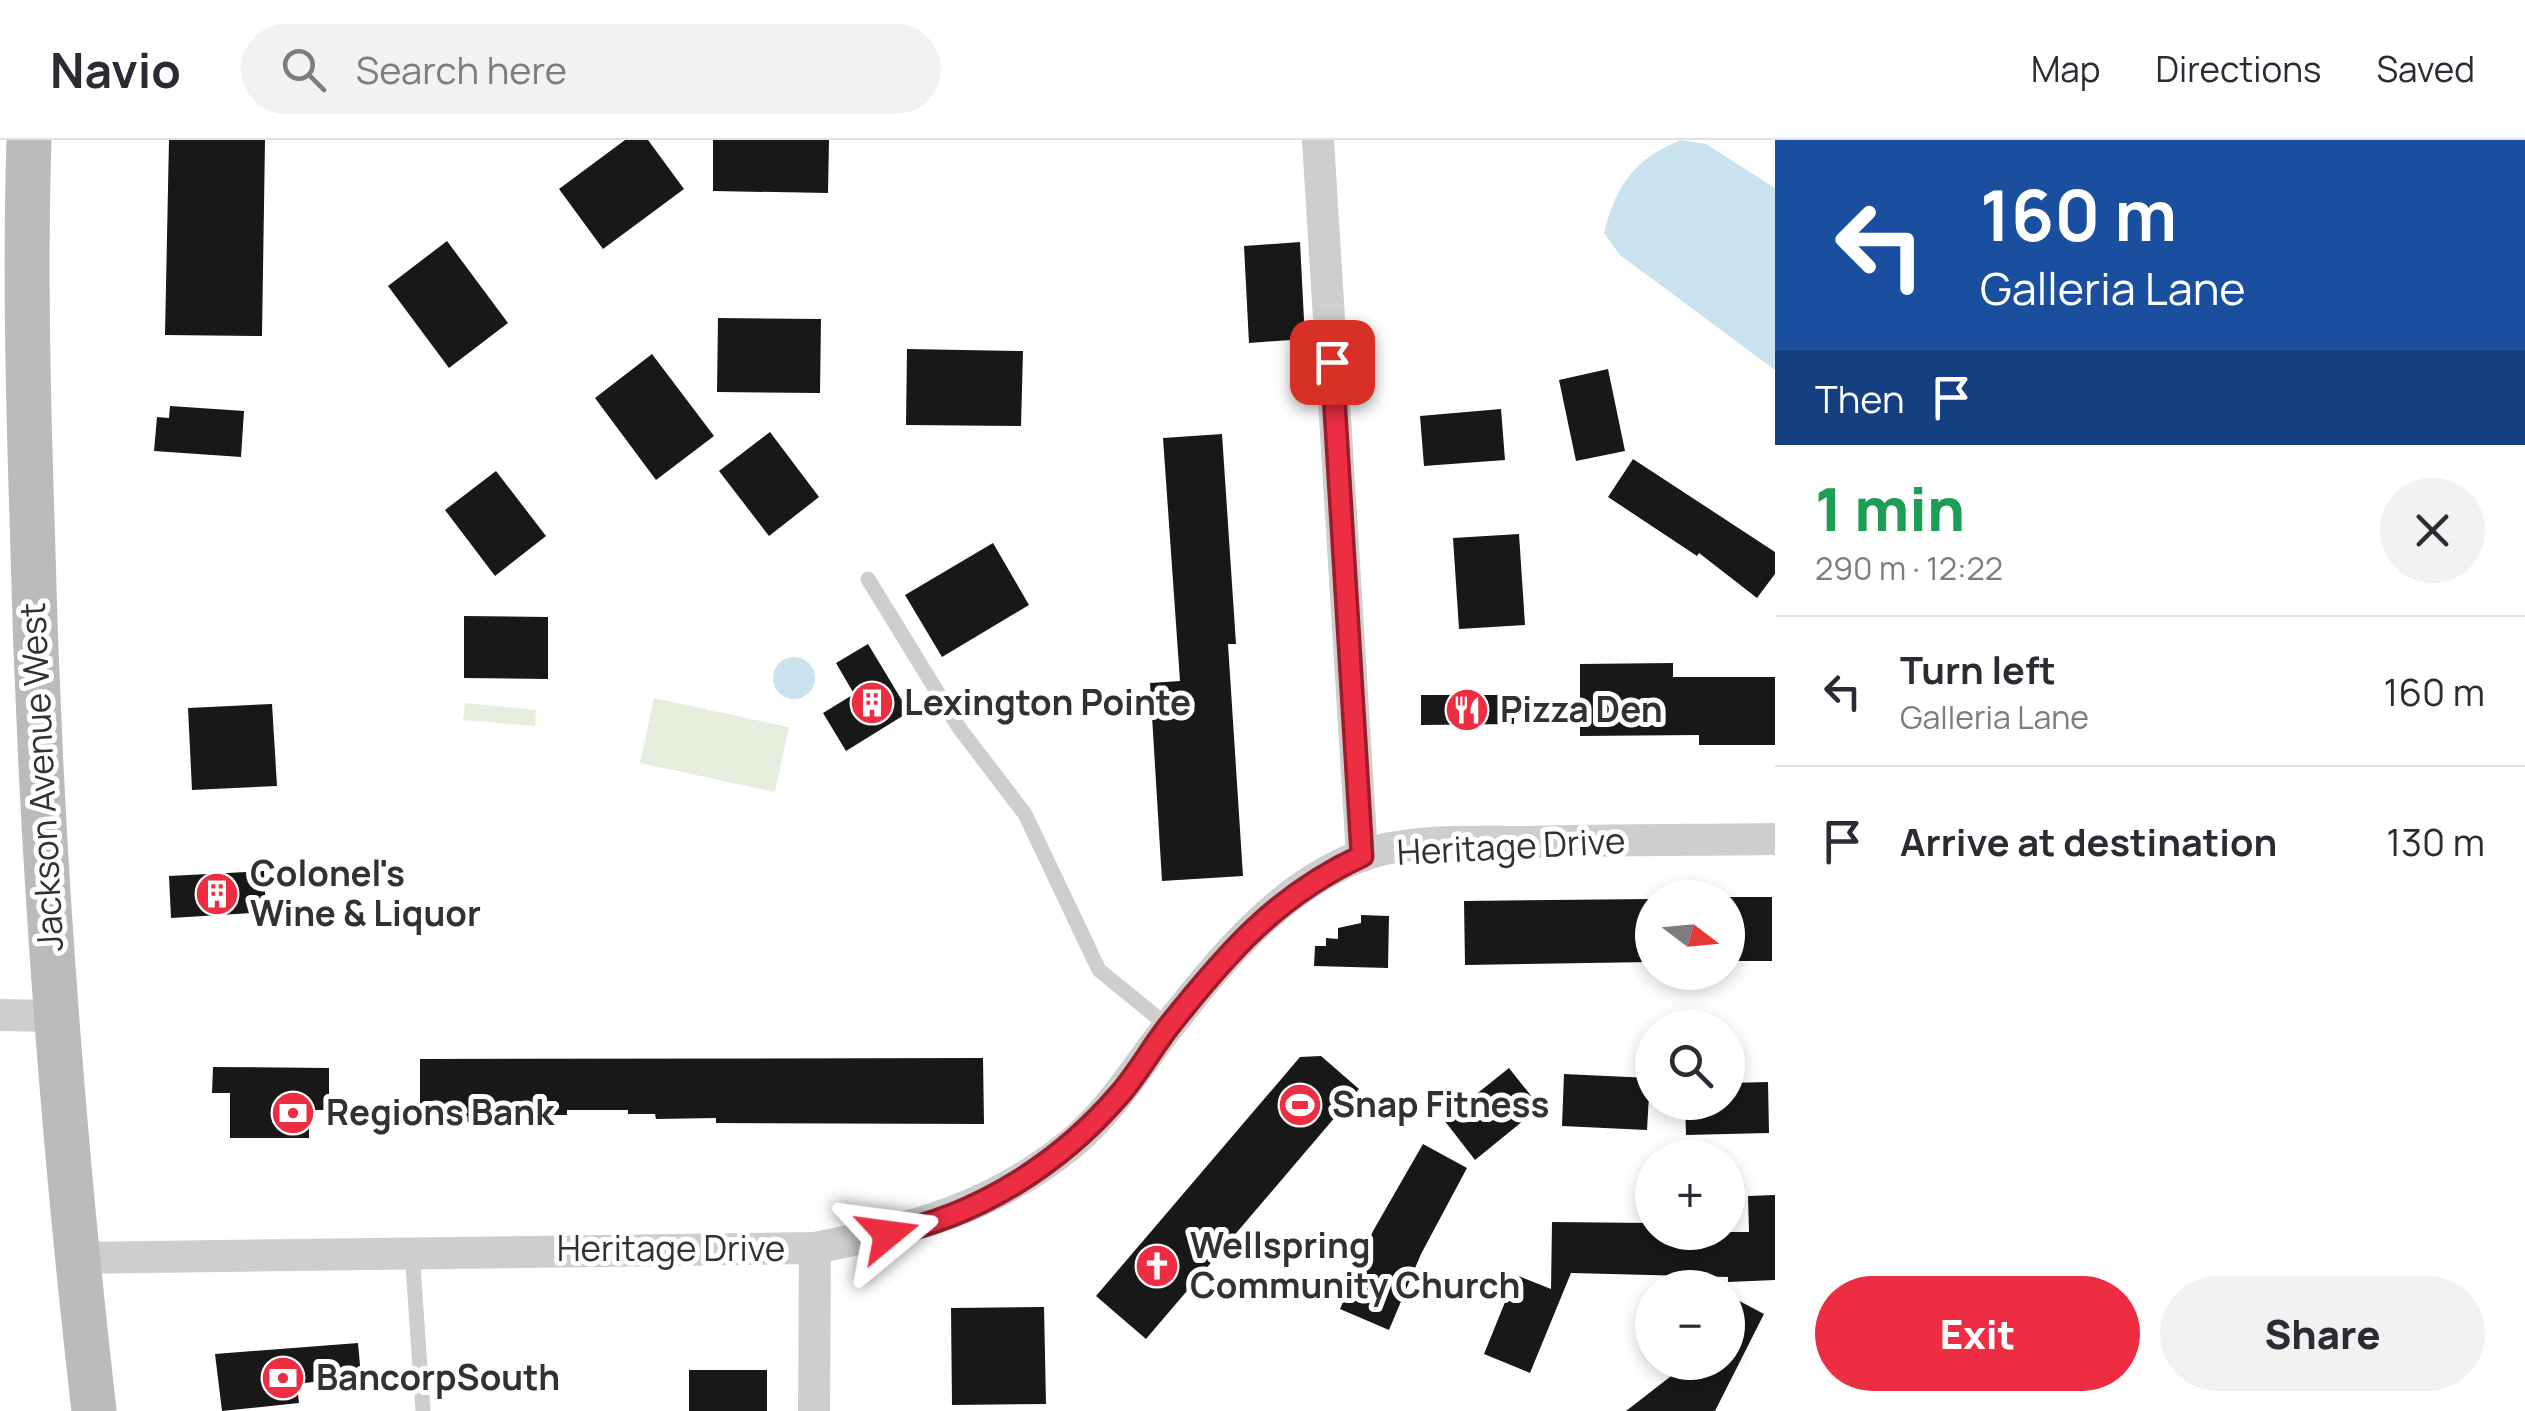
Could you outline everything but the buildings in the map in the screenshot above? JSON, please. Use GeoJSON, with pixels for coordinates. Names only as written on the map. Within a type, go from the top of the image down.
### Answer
{"type":"FeatureCollection","features":[{"type":"Feature","properties":{"kind":"main road","name":"Jackson Avenue West"},"geometry":{"type":"LineString","coordinates":[[29,140],[28,313],[35,656],[54,1016],[94,1411]]}},
{"type":"Feature","properties":{"kind":"street"},"geometry":{"type":"LineString","coordinates":[[1318,140],[1362,856]]}},
{"type":"Feature","properties":{"kind":"street","name":"Heritage Drive"},"geometry":{"type":"LineString","coordinates":[[76,1258],[815,1248],[917,1228],[1008,1190],[1074,1142],[1120,1094],[1169,1027],[1280,902],[1316,877],[1362,856],[1436,843],[1775,839]]}},
{"type":"Feature","properties":{"kind":"street"},"geometry":{"type":"LineString","coordinates":[[0,1016],[54,1016]]}},
{"type":"Feature","properties":{"kind":"street"},"geometry":{"type":"LineString","coordinates":[[814,1411],[815,1248]]}},
{"type":"Feature","properties":{"kind":"lane"},"geometry":{"type":"LineString","coordinates":[[868,579],[960,729],[1025,814],[1099,970],[1169,1027]]}},
{"type":"Feature","properties":{"kind":"lane"},"geometry":{"type":"LineString","coordinates":[[412,1252],[423,1411]]}},
{"type":"Feature","properties":{"kind":"green space"},"geometry":{"type":"Polygon","coordinates":[[[654,698],[789,727],[775,792],[640,763],[654,698]]]}},
{"type":"Feature","properties":{"kind":"green space"},"geometry":{"type":"Polygon","coordinates":[[[465,703],[536,710],[535,726],[463,720],[465,703]]]}},
{"type":"Feature","properties":{"kind":"water"},"geometry":{"type":"Polygon","coordinates":[[[1681,140],[1706,144],[1775,188],[1775,370],[1620,255],[1604,233],[1614,201],[1629,176],[1651,156],[1681,140]]]}},
{"type":"Feature","properties":{"kind":"water"},"geometry":{"type":"Polygon","coordinates":[[[794,657],[809,663],[815,678],[809,693],[794,699],[779,693],[773,678],[779,663],[794,657]]]}},
{"type":"Feature","properties":{"kind":"place","name":"Lexington Pointe"},"geometry":{"type":"Point","coordinates":[872,703]}},
{"type":"Feature","properties":{"kind":"place","name":"Pizza Den"},"geometry":{"type":"Point","coordinates":[1467,710]}},
{"type":"Feature","properties":{"kind":"place","name":"Colonel's Wine & Liquor"},"geometry":{"type":"Point","coordinates":[217,894]}},
{"type":"Feature","properties":{"kind":"place","name":"Snap Fitness"},"geometry":{"type":"Point","coordinates":[1300,1105]}},
{"type":"Feature","properties":{"kind":"place","name":"Regions Bank"},"geometry":{"type":"Point","coordinates":[293,1113]}},
{"type":"Feature","properties":{"kind":"place","name":"Wellspring Community Church"},"geometry":{"type":"Point","coordinates":[1157,1266]}},
{"type":"Feature","properties":{"kind":"place","name":"BancorpSouth"},"geometry":{"type":"Point","coordinates":[283,1378]}},
{"type":"Feature","properties":{"kind":"route"},"geometry":{"type":"LineString","coordinates":[[888,1234],[917,1228],[1008,1190],[1074,1142],[1120,1094],[1169,1027],[1252,929],[1280,902],[1316,877],[1362,856],[1332,362]]}}]}
